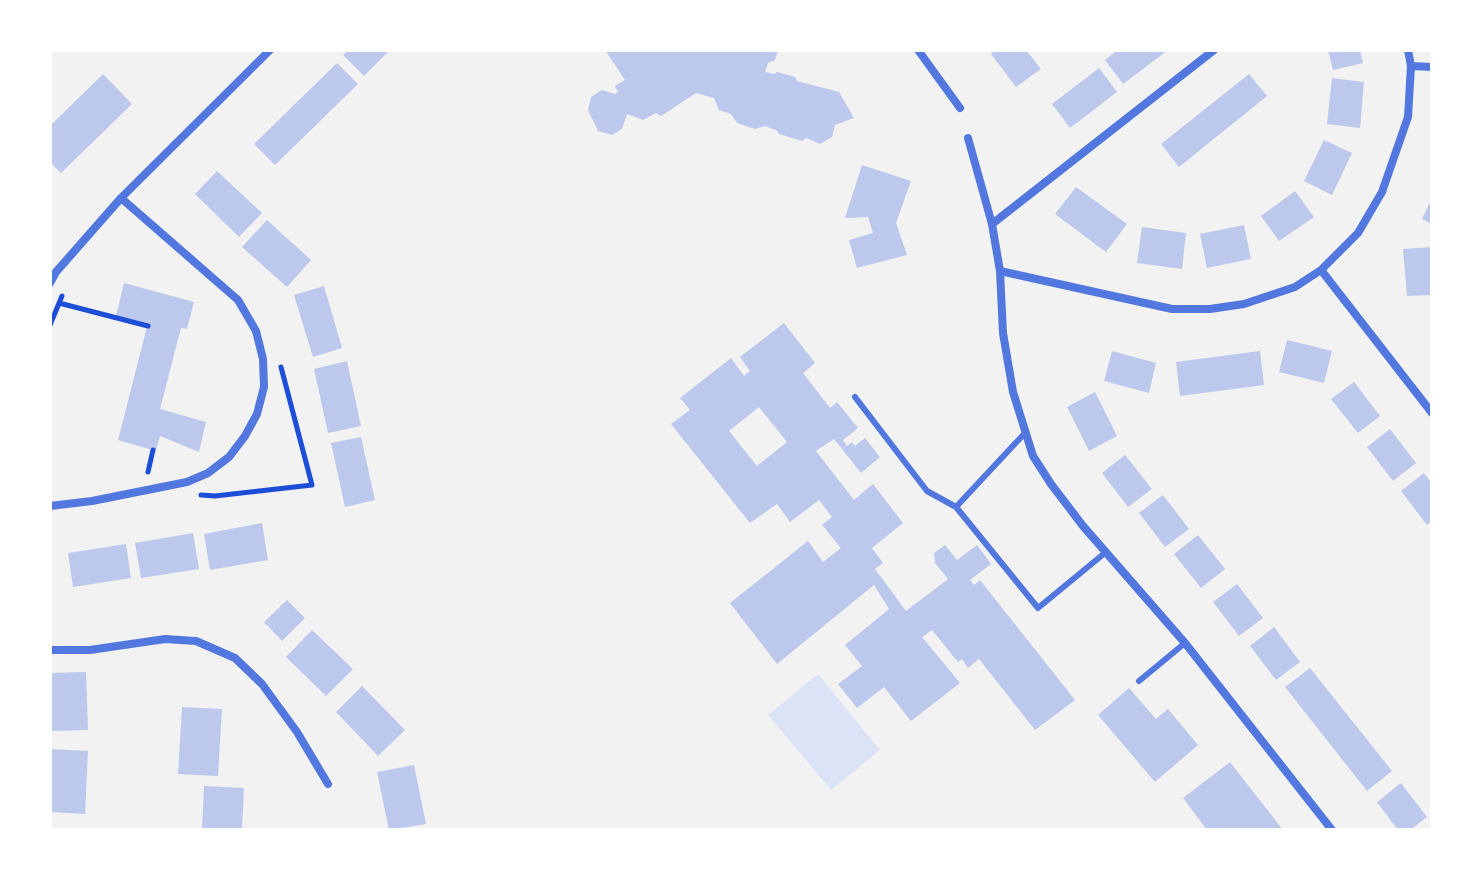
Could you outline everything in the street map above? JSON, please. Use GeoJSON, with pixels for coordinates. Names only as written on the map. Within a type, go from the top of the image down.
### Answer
{"type":"FeatureCollection","features":[{"type":"Feature","properties":{"kind":"street"},"geometry":{"type":"LineString","coordinates":[[50,283],[56,272],[121,198],[270,50]]}},
{"type":"Feature","properties":{"kind":"street"},"geometry":{"type":"LineString","coordinates":[[918,50],[960,108]]}},
{"type":"Feature","properties":{"kind":"street"},"geometry":{"type":"LineString","coordinates":[[992,224],[1214,50]]}},
{"type":"Feature","properties":{"kind":"street"},"geometry":{"type":"LineString","coordinates":[[1000,271],[1172,309],[1210,309],[1244,304],[1283,291],[1321,270],[1358,233],[1382,192],[1408,117],[1411,66],[1408,50]]}},
{"type":"Feature","properties":{"kind":"street"},"geometry":{"type":"LineString","coordinates":[[1411,66],[1432,67]]}},
{"type":"Feature","properties":{"kind":"street"},"geometry":{"type":"LineString","coordinates":[[968,138],[992,224],[1000,271],[1003,333],[1013,392],[1033,456],[1051,484],[1185,643],[1332,830]]}},
{"type":"Feature","properties":{"kind":"street"},"geometry":{"type":"LineString","coordinates":[[50,506],[187,482],[208,473],[229,457],[245,436],[257,414],[264,387],[263,359],[256,331],[238,300],[121,198]]}},
{"type":"Feature","properties":{"kind":"street"},"geometry":{"type":"LineString","coordinates":[[1321,270],[1432,413]]}},
{"type":"Feature","properties":{"kind":"street"},"geometry":{"type":"LineString","coordinates":[[50,650],[90,650],[143,641],[180,640],[196,641],[235,658],[262,684],[297,732],[328,784]]}},
{"type":"Feature","properties":{"kind":"lane"},"geometry":{"type":"LineString","coordinates":[[855,397],[927,491],[956,507],[1038,608],[1106,552]]}},
{"type":"Feature","properties":{"kind":"lane"},"geometry":{"type":"LineString","coordinates":[[956,507],[1024,434]]}},
{"type":"Feature","properties":{"kind":"lane"},"geometry":{"type":"LineString","coordinates":[[1139,681],[1185,643]]}},
{"type":"Feature","properties":{"kind":"path"},"geometry":{"type":"LineString","coordinates":[[59,303],[148,326]]}},
{"type":"Feature","properties":{"kind":"path"},"geometry":{"type":"LineString","coordinates":[[208,488],[195,495],[215,496],[312,485],[285,375],[279,363],[280,391]]}},
{"type":"Feature","properties":{"kind":"shaded area"},"geometry":{"type":"Polygon","coordinates":[[[818,674],[880,750],[831,790],[768,715],[818,674]]]}},
{"type":"Feature","properties":{"kind":"building"},"geometry":{"type":"Polygon","coordinates":[[[349,50],[390,50],[364,76],[343,55],[349,50]]]}},
{"type":"Feature","properties":{"kind":"building"},"geometry":{"type":"Polygon","coordinates":[[[605,50],[778,50],[775,60],[768,63],[765,72],[777,72],[795,77],[797,81],[839,92],[854,118],[835,125],[832,137],[820,144],[806,138],[802,141],[779,134],[765,126],[755,129],[737,123],[731,114],[719,110],[714,98],[696,93],[661,116],[656,113],[643,120],[627,114],[622,129],[612,135],[598,131],[588,110],[591,97],[602,90],[615,94],[618,92],[615,86],[625,80],[605,50]]]}},
{"type":"Feature","properties":{"kind":"building"},"geometry":{"type":"Polygon","coordinates":[[[996,50],[1026,50],[1041,69],[1016,87],[991,54],[996,50]]]}},
{"type":"Feature","properties":{"kind":"building"},"geometry":{"type":"Polygon","coordinates":[[[1118,50],[1168,50],[1123,84],[1105,60],[1118,50]]]}},
{"type":"Feature","properties":{"kind":"building"},"geometry":{"type":"Polygon","coordinates":[[[1328,50],[1360,50],[1363,63],[1333,70],[1328,50]]]}},
{"type":"Feature","properties":{"kind":"building"},"geometry":{"type":"Polygon","coordinates":[[[337,63],[358,84],[275,165],[254,144],[337,63]]]}},
{"type":"Feature","properties":{"kind":"building"},"geometry":{"type":"Polygon","coordinates":[[[1099,68],[1117,92],[1070,128],[1052,104],[1099,68]]]}},
{"type":"Feature","properties":{"kind":"building"},"geometry":{"type":"Polygon","coordinates":[[[103,74],[132,104],[61,173],[50,162],[50,126],[103,74]]]}},
{"type":"Feature","properties":{"kind":"building"},"geometry":{"type":"Polygon","coordinates":[[[1249,74],[1267,96],[1179,167],[1161,144],[1249,74]]]}},
{"type":"Feature","properties":{"kind":"building"},"geometry":{"type":"Polygon","coordinates":[[[1332,78],[1364,82],[1360,128],[1327,124],[1332,78]]]}},
{"type":"Feature","properties":{"kind":"building"},"geometry":{"type":"Polygon","coordinates":[[[1324,140],[1352,153],[1332,195],[1304,181],[1324,140]]]}},
{"type":"Feature","properties":{"kind":"building"},"geometry":{"type":"Polygon","coordinates":[[[862,165],[911,181],[896,223],[907,255],[857,268],[849,240],[873,233],[868,217],[845,218],[862,165]]]}},
{"type":"Feature","properties":{"kind":"building"},"geometry":{"type":"Polygon","coordinates":[[[217,171],[262,213],[239,237],[195,194],[217,171]]]}},
{"type":"Feature","properties":{"kind":"building"},"geometry":{"type":"Polygon","coordinates":[[[1076,187],[1127,224],[1106,252],[1055,214],[1076,187]]]}},
{"type":"Feature","properties":{"kind":"building"},"geometry":{"type":"Polygon","coordinates":[[[1295,191],[1314,217],[1279,241],[1261,216],[1295,191]]]}},
{"type":"Feature","properties":{"kind":"building"},"geometry":{"type":"Polygon","coordinates":[[[1432,198],[1432,224],[1422,219],[1432,198]]]}},
{"type":"Feature","properties":{"kind":"building"},"geometry":{"type":"Polygon","coordinates":[[[267,220],[311,260],[287,287],[242,247],[267,220]]]}},
{"type":"Feature","properties":{"kind":"building"},"geometry":{"type":"Polygon","coordinates":[[[1244,225],[1251,259],[1207,268],[1200,234],[1244,225]]]}},
{"type":"Feature","properties":{"kind":"building"},"geometry":{"type":"Polygon","coordinates":[[[1142,227],[1186,233],[1182,269],[1137,263],[1142,227]]]}},
{"type":"Feature","properties":{"kind":"building"},"geometry":{"type":"Polygon","coordinates":[[[1432,247],[1432,295],[1407,296],[1403,249],[1432,247]]]}},
{"type":"Feature","properties":{"kind":"building"},"geometry":{"type":"Polygon","coordinates":[[[124,283],[194,302],[187,329],[181,328],[160,409],[206,422],[199,452],[160,436],[156,451],[118,440],[148,323],[116,316],[124,283]]]}},
{"type":"Feature","properties":{"kind":"building"},"geometry":{"type":"Polygon","coordinates":[[[324,286],[342,348],[313,357],[294,295],[324,286]]]}},
{"type":"Feature","properties":{"kind":"building"},"geometry":{"type":"Polygon","coordinates":[[[784,323],[815,363],[803,373],[830,408],[837,402],[858,428],[843,440],[847,446],[852,442],[855,446],[865,438],[880,457],[861,473],[834,439],[816,451],[854,500],[873,484],[903,523],[872,548],[883,563],[875,569],[906,611],[948,579],[935,563],[934,553],[945,545],[957,560],[977,545],[991,564],[970,580],[974,585],[980,580],[1075,700],[1035,730],[979,659],[968,668],[962,659],[958,662],[932,630],[922,637],[960,683],[911,721],[884,687],[857,708],[838,684],[862,666],[845,645],[889,609],[874,585],[777,664],[730,603],[808,541],[823,562],[841,548],[822,525],[832,517],[819,500],[790,522],[777,504],[750,523],[671,424],[690,410],[680,398],[731,358],[744,376],[750,371],[740,357],[784,323]],[[759,407],[729,431],[757,466],[787,442],[759,407]]]}},
{"type":"Feature","properties":{"kind":"building"},"geometry":{"type":"Polygon","coordinates":[[[1287,340],[1332,351],[1324,383],[1279,372],[1287,340]]]}},
{"type":"Feature","properties":{"kind":"building"},"geometry":{"type":"Polygon","coordinates":[[[1112,351],[1156,363],[1149,393],[1104,381],[1112,351]]]}},
{"type":"Feature","properties":{"kind":"building"},"geometry":{"type":"Polygon","coordinates":[[[1260,351],[1264,385],[1180,396],[1176,362],[1260,351]]]}},
{"type":"Feature","properties":{"kind":"building"},"geometry":{"type":"Polygon","coordinates":[[[347,361],[361,426],[328,433],[314,369],[347,361]]]}},
{"type":"Feature","properties":{"kind":"building"},"geometry":{"type":"Polygon","coordinates":[[[1354,382],[1380,416],[1358,433],[1331,399],[1354,382]]]}},
{"type":"Feature","properties":{"kind":"building"},"geometry":{"type":"Polygon","coordinates":[[[1095,392],[1117,436],[1089,451],[1067,407],[1095,392]]]}},
{"type":"Feature","properties":{"kind":"building"},"geometry":{"type":"Polygon","coordinates":[[[1390,429],[1416,463],[1393,481],[1367,447],[1390,429]]]}},
{"type":"Feature","properties":{"kind":"building"},"geometry":{"type":"Polygon","coordinates":[[[361,437],[375,500],[345,507],[331,443],[361,437]]]}},
{"type":"Feature","properties":{"kind":"building"},"geometry":{"type":"Polygon","coordinates":[[[1125,455],[1152,489],[1128,507],[1102,473],[1125,455]]]}},
{"type":"Feature","properties":{"kind":"building"},"geometry":{"type":"Polygon","coordinates":[[[1424,473],[1432,484],[1432,521],[1427,525],[1401,491],[1424,473]]]}},
{"type":"Feature","properties":{"kind":"building"},"geometry":{"type":"Polygon","coordinates":[[[1163,495],[1189,529],[1165,547],[1139,513],[1163,495]]]}},
{"type":"Feature","properties":{"kind":"building"},"geometry":{"type":"Polygon","coordinates":[[[262,523],[268,560],[210,570],[204,534],[262,523]]]}},
{"type":"Feature","properties":{"kind":"building"},"geometry":{"type":"Polygon","coordinates":[[[193,533],[199,569],[141,578],[135,543],[193,533]]]}},
{"type":"Feature","properties":{"kind":"building"},"geometry":{"type":"Polygon","coordinates":[[[1198,535],[1225,569],[1201,588],[1174,554],[1198,535]]]}},
{"type":"Feature","properties":{"kind":"building"},"geometry":{"type":"Polygon","coordinates":[[[126,544],[131,578],[73,587],[68,553],[126,544]]]}},
{"type":"Feature","properties":{"kind":"building"},"geometry":{"type":"Polygon","coordinates":[[[1237,584],[1263,618],[1239,636],[1213,602],[1237,584]]]}},
{"type":"Feature","properties":{"kind":"building"},"geometry":{"type":"Polygon","coordinates":[[[287,600],[305,618],[282,641],[264,622],[287,600]]]}},
{"type":"Feature","properties":{"kind":"building"},"geometry":{"type":"Polygon","coordinates":[[[1274,627],[1300,662],[1276,680],[1250,646],[1274,627]]]}},
{"type":"Feature","properties":{"kind":"building"},"geometry":{"type":"Polygon","coordinates":[[[312,630],[353,669],[326,696],[286,657],[312,630]]]}},
{"type":"Feature","properties":{"kind":"building"},"geometry":{"type":"Polygon","coordinates":[[[1310,668],[1392,771],[1367,791],[1285,687],[1310,668]]]}},
{"type":"Feature","properties":{"kind":"building"},"geometry":{"type":"Polygon","coordinates":[[[86,672],[88,730],[51,731],[50,673],[86,672]]]}},
{"type":"Feature","properties":{"kind":"building"},"geometry":{"type":"Polygon","coordinates":[[[362,686],[405,730],[378,756],[336,712],[362,686]]]}},
{"type":"Feature","properties":{"kind":"building"},"geometry":{"type":"Polygon","coordinates":[[[1129,688],[1156,719],[1168,709],[1198,745],[1155,782],[1098,715],[1129,688]]]}},
{"type":"Feature","properties":{"kind":"building"},"geometry":{"type":"Polygon","coordinates":[[[182,707],[222,709],[218,776],[178,774],[182,707]]]}},
{"type":"Feature","properties":{"kind":"building"},"geometry":{"type":"Polygon","coordinates":[[[50,749],[88,751],[85,814],[50,812],[50,749]]]}},
{"type":"Feature","properties":{"kind":"building"},"geometry":{"type":"Polygon","coordinates":[[[1230,762],[1283,830],[1207,830],[1183,798],[1230,762]]]}},
{"type":"Feature","properties":{"kind":"building"},"geometry":{"type":"Polygon","coordinates":[[[414,765],[426,824],[389,830],[377,772],[414,765]]]}},
{"type":"Feature","properties":{"kind":"building"},"geometry":{"type":"Polygon","coordinates":[[[1401,783],[1427,817],[1410,830],[1398,830],[1377,802],[1401,783]]]}},
{"type":"Feature","properties":{"kind":"building"},"geometry":{"type":"Polygon","coordinates":[[[204,786],[244,788],[242,830],[202,830],[204,786]]]}}]}
